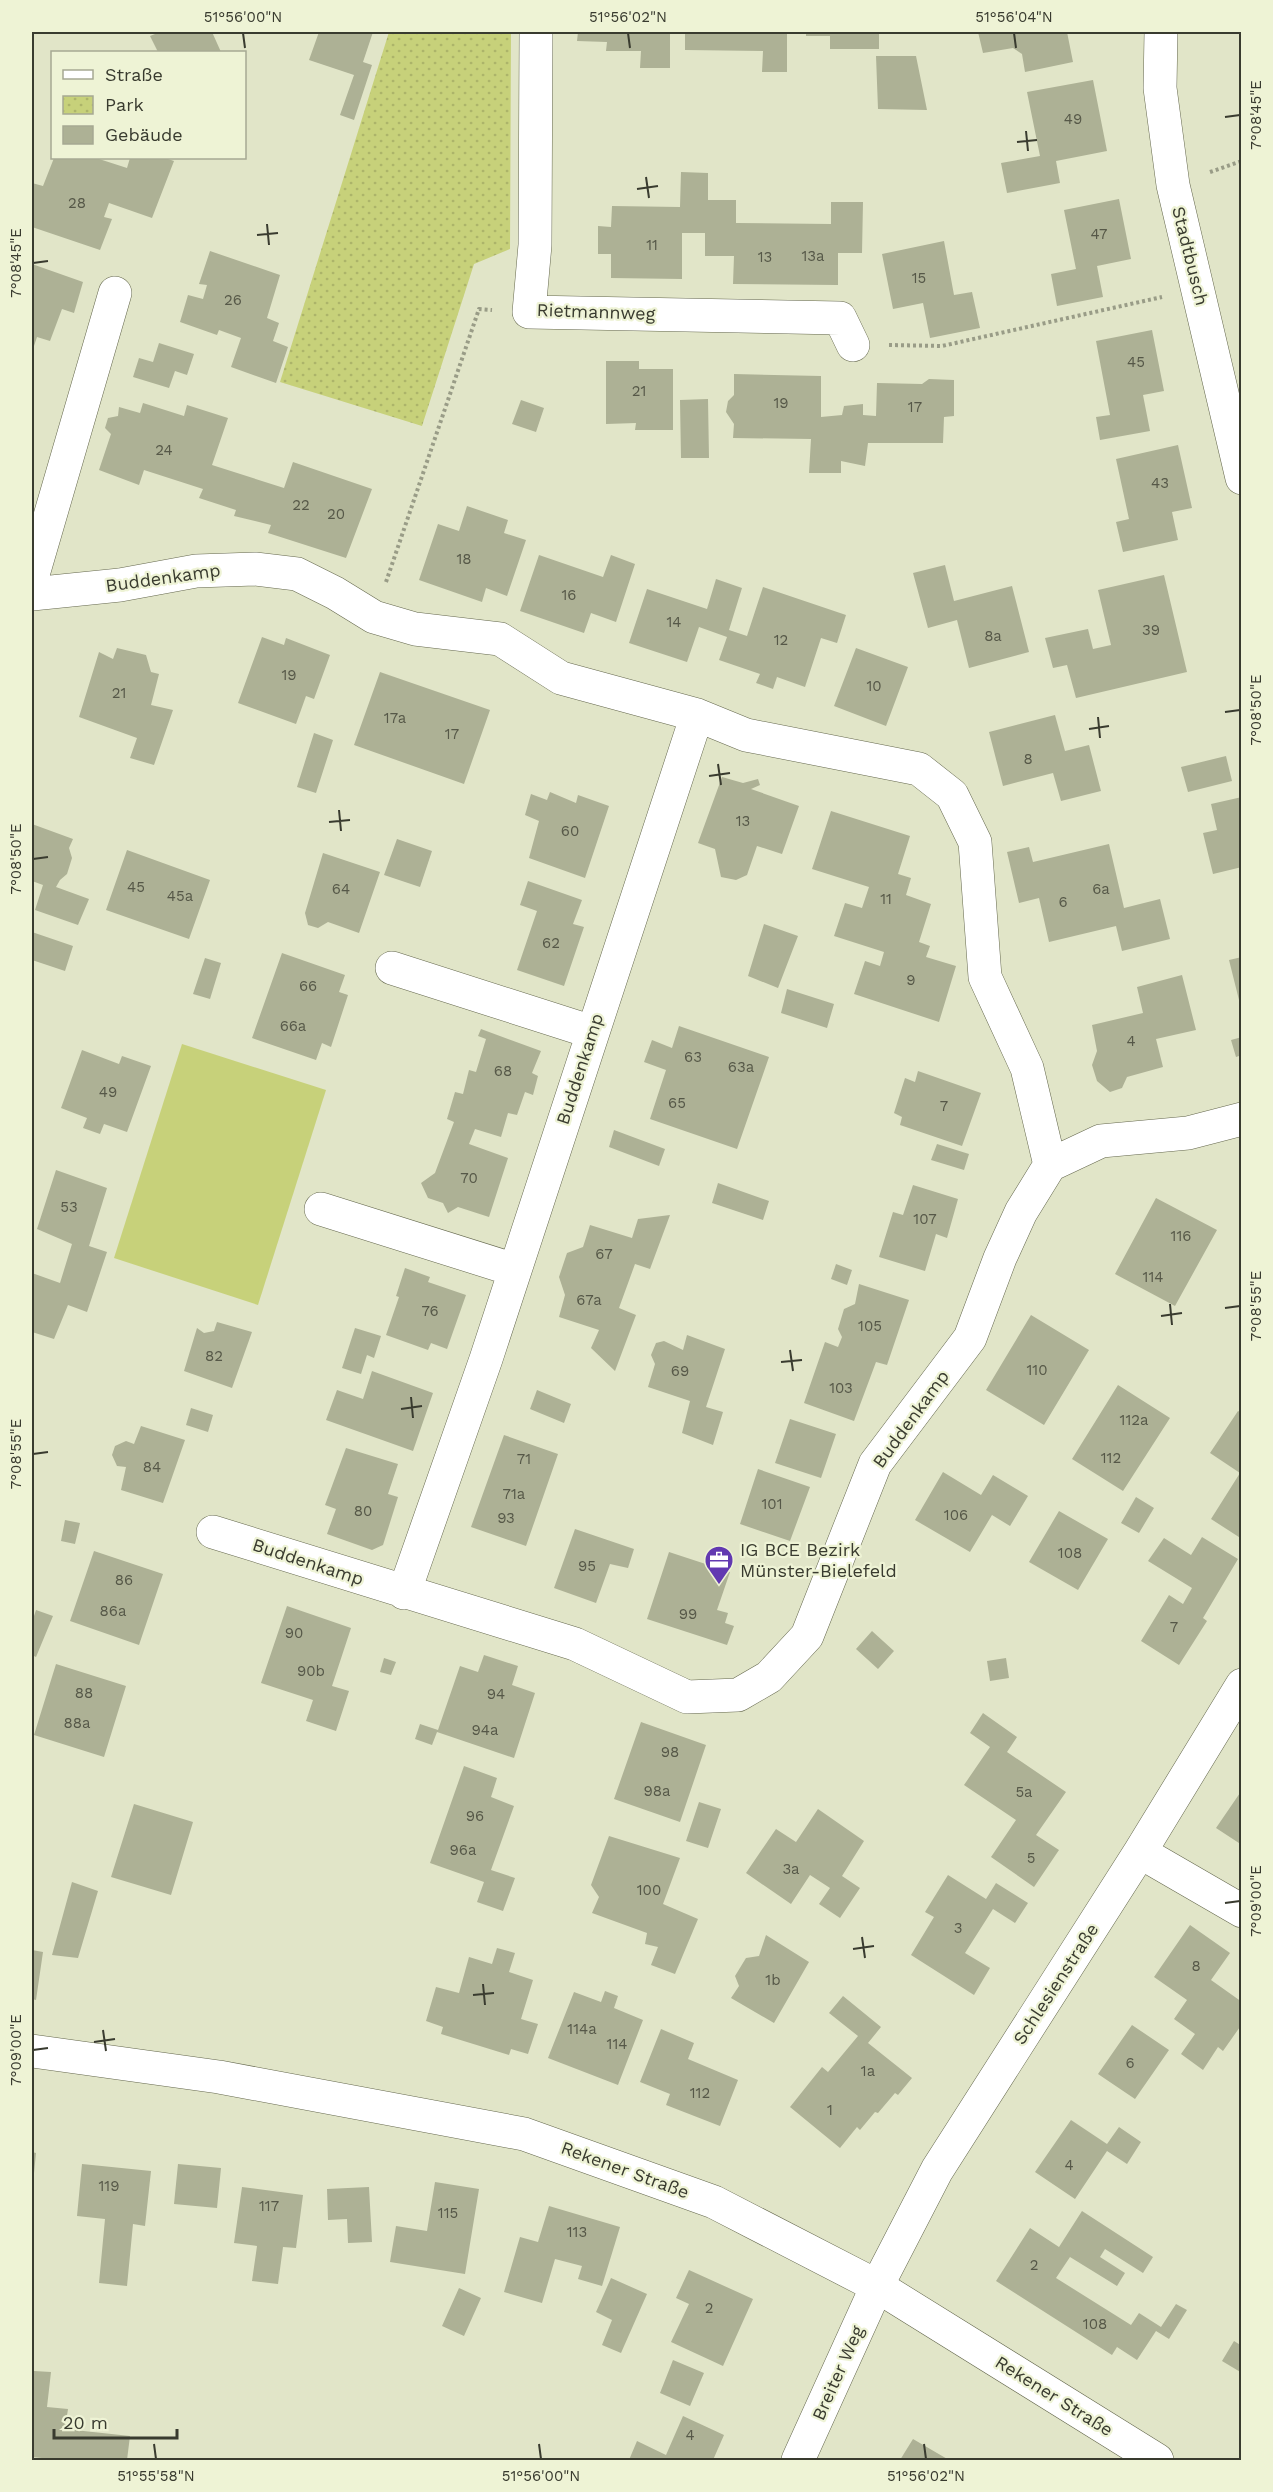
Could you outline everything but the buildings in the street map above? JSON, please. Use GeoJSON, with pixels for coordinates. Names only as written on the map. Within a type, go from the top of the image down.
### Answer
{"type":"FeatureCollection","features":[{"type":"Feature","properties":{"kind":"street","name":"Rietmannweg"},"geometry":{"type":"LineString","coordinates":[[536,32],[535,244],[529,312],[840,318],[853,345]]}},
{"type":"Feature","properties":{"kind":"street","name":"Stadtbusch"},"geometry":{"type":"LineString","coordinates":[[1161,32],[1160,88],[1173,186],[1199,288],[1242,478]]}},
{"type":"Feature","properties":{"kind":"street"},"geometry":{"type":"LineString","coordinates":[[32,578],[114,293]]}},
{"type":"Feature","properties":{"kind":"street","name":"Buddenkamp"},"geometry":{"type":"LineString","coordinates":[[32,594],[120,585],[196,571],[255,569],[297,574],[335,593],[374,617],[415,629],[500,639],[561,678],[697,715],[746,735],[919,769],[952,795],[975,842],[985,977],[1027,1068],[1050,1165],[1021,1212],[1000,1258],[970,1338],[875,1464],[807,1636],[769,1677],[738,1695],[687,1697],[574,1644],[213,1532]]}},
{"type":"Feature","properties":{"kind":"street","name":"Buddenkamp"},"geometry":{"type":"LineString","coordinates":[[404,1593],[516,1270],[697,715]]}},
{"type":"Feature","properties":{"kind":"street"},"geometry":{"type":"LineString","coordinates":[[392,968],[592,1032]]}},
{"type":"Feature","properties":{"kind":"street"},"geometry":{"type":"LineString","coordinates":[[1050,1165],[1101,1142],[1188,1133],[1242,1119]]}},
{"type":"Feature","properties":{"kind":"street"},"geometry":{"type":"LineString","coordinates":[[321,1209],[516,1270]]}},
{"type":"Feature","properties":{"kind":"street","name":"Schlesienstraße"},"geometry":{"type":"LineString","coordinates":[[877,2286],[937,2170],[1140,1852],[1242,1685]]}},
{"type":"Feature","properties":{"kind":"street"},"geometry":{"type":"LineString","coordinates":[[1140,1852],[1242,1911]]}},
{"type":"Feature","properties":{"kind":"street","name":"Rekener Straße"},"geometry":{"type":"LineString","coordinates":[[32,2051],[219,2077],[524,2134],[714,2202],[877,2286],[1157,2460]]}},
{"type":"Feature","properties":{"kind":"street","name":"Breiter Weg"},"geometry":{"type":"LineString","coordinates":[[798,2460],[877,2286]]}},
{"type":"Feature","properties":{"kind":"path"},"geometry":{"type":"LineString","coordinates":[[853,345],[942,346],[1199,288]]}},
{"type":"Feature","properties":{"kind":"path"},"geometry":{"type":"LineString","coordinates":[[374,617],[479,309],[529,312]]}},
{"type":"Feature","properties":{"kind":"green space"},"geometry":{"type":"Polygon","coordinates":[[[389,32],[511,32],[510,249],[474,264],[422,426],[280,382],[389,32]]]}},
{"type":"Feature","properties":{"kind":"green space"},"geometry":{"type":"Polygon","coordinates":[[[182,1044],[326,1090],[258,1305],[114,1258],[182,1044]]]}},
{"type":"Feature","properties":{"kind":"place","name":"IG BCE Bezirk Münster-Bielefeld"},"geometry":{"type":"Point","coordinates":[719,1586]}}]}
